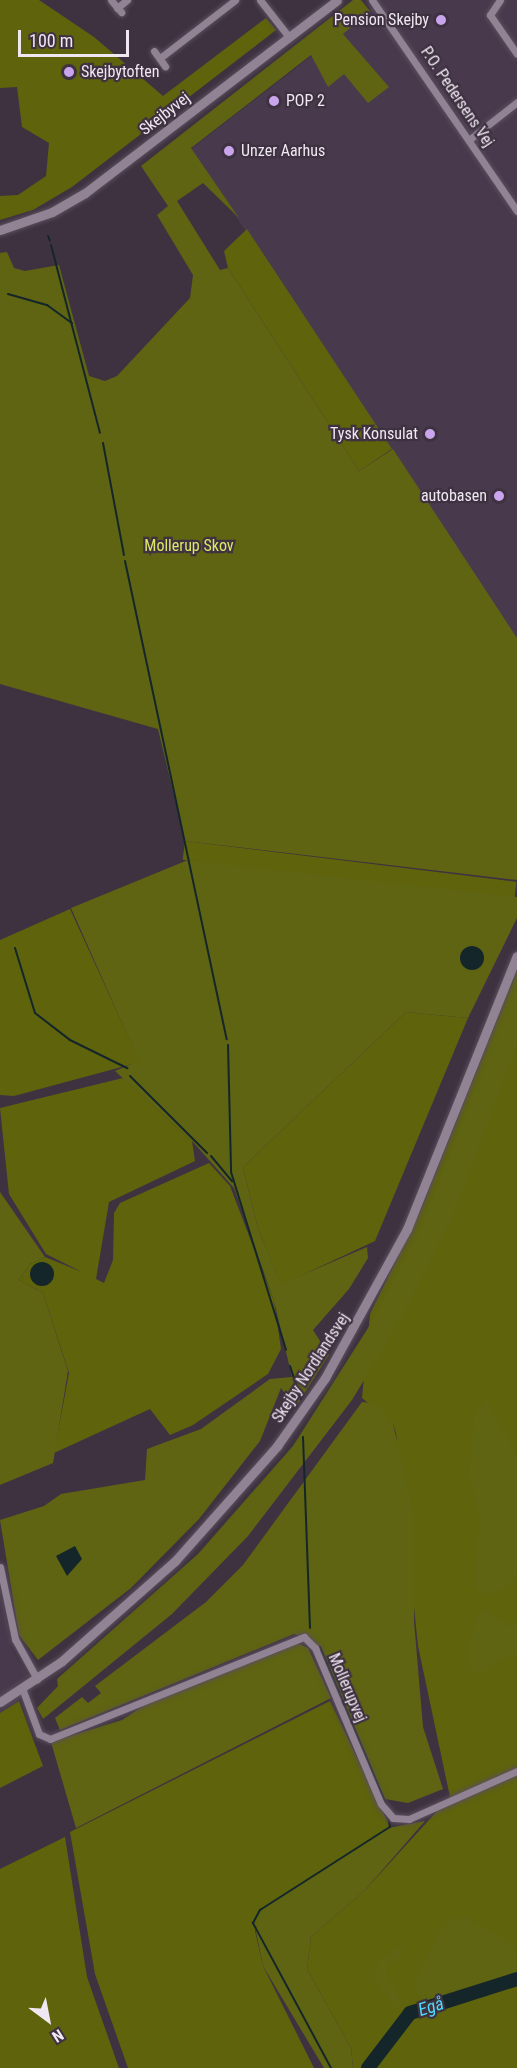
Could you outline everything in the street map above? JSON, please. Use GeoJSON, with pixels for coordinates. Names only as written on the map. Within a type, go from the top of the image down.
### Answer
{"type":"FeatureCollection","features":[{"type":"Feature","properties":{"kind":"street"},"geometry":{"type":"LineString","coordinates":[[111,0],[119,10],[127,0]]}},
{"type":"Feature","properties":{"kind":"street"},"geometry":{"type":"LineString","coordinates":[[160,58],[235,0]]}},
{"type":"Feature","properties":{"kind":"street"},"geometry":{"type":"LineString","coordinates":[[260,0],[289,37]]}},
{"type":"Feature","properties":{"kind":"street","name":"Skejbyvej"},"geometry":{"type":"LineString","coordinates":[[0,230],[52,212],[85,193],[337,0]]}},
{"type":"Feature","properties":{"kind":"street","name":"P.O. Pedersens Vej"},"geometry":{"type":"LineString","coordinates":[[372,0],[470,139],[517,211]]}},
{"type":"Feature","properties":{"kind":"street"},"geometry":{"type":"LineString","coordinates":[[500,0],[490,15],[517,54]]}},
{"type":"Feature","properties":{"kind":"street"},"geometry":{"type":"LineString","coordinates":[[154,51],[165,66]]}},
{"type":"Feature","properties":{"kind":"street"},"geometry":{"type":"LineString","coordinates":[[470,139],[517,102]]}},
{"type":"Feature","properties":{"kind":"street","name":"Skejby Nordlandsvej"},"geometry":{"type":"LineString","coordinates":[[0,1702],[37,1679],[183,1553],[277,1446],[325,1378],[407,1229],[517,956]]}},
{"type":"Feature","properties":{"kind":"street"},"geometry":{"type":"LineString","coordinates":[[0,1567],[15,1639],[37,1679]]}},
{"type":"Feature","properties":{"kind":"street","name":"Mollerupvej"},"geometry":{"type":"LineString","coordinates":[[22,1688],[44,1737],[59,1737],[304,1637],[315,1648],[381,1804],[393,1818],[409,1819],[517,1771]]}},
{"type":"Feature","properties":{"kind":"shaded area"},"geometry":{"type":"Polygon","coordinates":[[[0,0],[39,0],[94,37],[163,96],[266,18],[276,30],[72,187],[33,210],[0,220],[0,196],[18,195],[46,176],[49,143],[22,127],[17,87],[0,88],[0,0]]]}},
{"type":"Feature","properties":{"kind":"shaded area"},"geometry":{"type":"Polygon","coordinates":[[[372,0],[517,0],[517,638],[191,149],[370,11],[372,0]]]}},
{"type":"Feature","properties":{"kind":"shaded area"},"geometry":{"type":"Polygon","coordinates":[[[247,229],[392,449],[359,471],[228,268],[224,251],[247,229]]]}},
{"type":"Feature","properties":{"kind":"shaded area"},"geometry":{"type":"Polygon","coordinates":[[[185,841],[517,882],[514,901],[183,860],[185,841]]]}},
{"type":"Feature","properties":{"kind":"shaded area"},"geometry":{"type":"Polygon","coordinates":[[[70,909],[140,1062],[14,1096],[0,1095],[0,940],[70,909]]]}},
{"type":"Feature","properties":{"kind":"shaded area"},"geometry":{"type":"Polygon","coordinates":[[[472,946],[477,947],[483,953],[483,963],[477,969],[472,970],[467,969],[461,963],[460,958],[461,953],[467,947],[472,946]]]}},
{"type":"Feature","properties":{"kind":"shaded area"},"geometry":{"type":"Polygon","coordinates":[[[517,970],[517,2068],[353,2068],[351,2048],[307,1969],[311,1937],[365,1890],[450,1797],[418,1646],[396,1433],[393,1424],[362,1398],[370,1314],[423,1205],[517,970]]]}},
{"type":"Feature","properties":{"kind":"shaded area"},"geometry":{"type":"Polygon","coordinates":[[[406,1012],[468,1018],[375,1241],[281,1285],[258,1229],[243,1167],[406,1012]]]}},
{"type":"Feature","properties":{"kind":"shaded area"},"geometry":{"type":"Polygon","coordinates":[[[123,1078],[192,1141],[195,1161],[109,1202],[96,1279],[104,1283],[113,1260],[114,1213],[120,1203],[209,1163],[230,1186],[274,1301],[281,1349],[268,1374],[193,1425],[170,1435],[150,1409],[54,1453],[69,1373],[43,1293],[19,1280],[30,1264],[45,1257],[82,1272],[46,1254],[9,1194],[0,1108],[123,1078]]]}},
{"type":"Feature","properties":{"kind":"shaded area"},"geometry":{"type":"Polygon","coordinates":[[[42,1262],[50,1266],[54,1274],[50,1282],[42,1286],[34,1282],[30,1274],[34,1266],[42,1262]]]}},
{"type":"Feature","properties":{"kind":"shaded area"},"geometry":{"type":"Polygon","coordinates":[[[75,1546],[82,1559],[67,1576],[56,1556],[75,1546]]]}},
{"type":"Feature","properties":{"kind":"shaded area"},"geometry":{"type":"Polygon","coordinates":[[[0,1586],[11,1648],[28,1676],[13,1688],[19,1701],[0,1713],[0,1586]]]}},
{"type":"Feature","properties":{"kind":"shaded area"},"geometry":{"type":"Polygon","coordinates":[[[19,1701],[43,1766],[0,1788],[0,1713],[19,1701]]]}},
{"type":"Feature","properties":{"kind":"shaded area"},"geometry":{"type":"Polygon","coordinates":[[[330,1701],[390,1827],[266,1906],[255,1931],[263,1966],[314,2068],[128,2068],[95,1974],[70,1832],[330,1701]]]}},
{"type":"Feature","properties":{"kind":"shaded area"},"geometry":{"type":"Polygon","coordinates":[[[65,1837],[87,1977],[119,2068],[0,2068],[0,1869],[65,1837]]]}},
{"type":"Feature","properties":{"kind":"green space","name":"Mollerup Skov"},"geometry":{"type":"Polygon","coordinates":[[[353,0],[361,0],[370,11],[343,34],[389,87],[368,103],[344,74],[328,87],[311,55],[191,148],[239,218],[203,183],[177,201],[220,270],[228,268],[359,471],[393,449],[517,638],[517,880],[185,841],[158,729],[0,684],[0,253],[7,252],[14,268],[25,271],[59,265],[89,376],[105,381],[117,376],[190,298],[193,275],[157,215],[168,206],[141,166],[353,0]]]}},
{"type":"Feature","properties":{"kind":"green space"},"geometry":{"type":"Polygon","coordinates":[[[188,860],[517,897],[517,918],[468,1018],[406,1012],[243,1167],[258,1229],[281,1284],[367,1247],[368,1258],[349,1289],[313,1330],[329,1355],[295,1408],[281,1388],[260,1441],[199,1519],[131,1588],[38,1660],[19,1635],[0,1520],[44,1506],[61,1494],[145,1480],[147,1449],[201,1429],[270,1379],[292,1377],[274,1301],[234,1188],[193,1142],[115,1071],[139,1061],[71,908],[188,860]]]}},
{"type":"Feature","properties":{"kind":"green space"},"geometry":{"type":"Polygon","coordinates":[[[517,974],[517,1045],[453,1216],[402,1317],[352,1400],[248,1536],[172,1614],[43,1719],[37,1708],[58,1686],[57,1679],[198,1554],[293,1446],[375,1317],[431,1201],[517,974]]]}},
{"type":"Feature","properties":{"kind":"green space"},"geometry":{"type":"Polygon","coordinates":[[[0,1192],[45,1257],[30,1264],[19,1280],[43,1293],[68,1371],[53,1463],[0,1485],[0,1192]]]}},
{"type":"Feature","properties":{"kind":"green space"},"geometry":{"type":"Polygon","coordinates":[[[486,1399],[517,1456],[517,1573],[507,1587],[490,1595],[474,1587],[480,1516],[469,1478],[474,1416],[486,1399]]]}},
{"type":"Feature","properties":{"kind":"green space"},"geometry":{"type":"Polygon","coordinates":[[[362,1402],[379,1404],[393,1424],[414,1513],[414,1621],[423,1727],[443,1789],[408,1803],[385,1799],[324,1659],[314,1642],[294,1634],[60,1730],[55,1718],[82,1697],[88,1703],[101,1693],[95,1686],[206,1602],[243,1565],[362,1402]]]}},
{"type":"Feature","properties":{"kind":"green space"},"geometry":{"type":"Polygon","coordinates":[[[485,1608],[510,1627],[517,1623],[517,1652],[482,1672],[470,1670],[470,1639],[476,1617],[485,1608]]]}},
{"type":"Feature","properties":{"kind":"green space"},"geometry":{"type":"Polygon","coordinates":[[[295,1642],[308,1648],[331,1698],[76,1828],[51,1742],[122,1720],[148,1703],[295,1642]]]}},
{"type":"Feature","properties":{"kind":"green space"},"geometry":{"type":"Polygon","coordinates":[[[425,1821],[365,1890],[311,1937],[307,1969],[351,2048],[353,2068],[324,2068],[263,1966],[256,1932],[259,1916],[266,1906],[388,1828],[425,1821]]]}},
{"type":"Feature","properties":{"kind":"green space"},"geometry":{"type":"Polygon","coordinates":[[[466,1916],[515,1946],[517,1972],[458,1996],[429,2001],[417,1994],[414,1980],[438,1934],[448,1921],[466,1916]]]}},
{"type":"Feature","properties":{"kind":"green space"},"geometry":{"type":"Polygon","coordinates":[[[401,1945],[402,1956],[387,1965],[386,1973],[402,2001],[398,2012],[373,1977],[376,1964],[401,1945]]]}},
{"type":"Feature","properties":{"kind":"waterway"},"geometry":{"type":"LineString","coordinates":[[48,236],[50,241]]}},
{"type":"Feature","properties":{"kind":"waterway"},"geometry":{"type":"LineString","coordinates":[[51,245],[100,433]]}},
{"type":"Feature","properties":{"kind":"waterway"},"geometry":{"type":"LineString","coordinates":[[8,294],[47,305],[72,323]]}},
{"type":"Feature","properties":{"kind":"waterway"},"geometry":{"type":"LineString","coordinates":[[103,443],[124,555]]}},
{"type":"Feature","properties":{"kind":"waterway"},"geometry":{"type":"LineString","coordinates":[[125,561],[227,1039]]}},
{"type":"Feature","properties":{"kind":"waterway"},"geometry":{"type":"LineString","coordinates":[[15,948],[35,1013],[70,1040],[127,1068]]}},
{"type":"Feature","properties":{"kind":"waterway"},"geometry":{"type":"LineString","coordinates":[[228,1045],[231,1172],[286,1350]]}},
{"type":"Feature","properties":{"kind":"waterway"},"geometry":{"type":"LineString","coordinates":[[130,1076],[207,1153]]}},
{"type":"Feature","properties":{"kind":"waterway"},"geometry":{"type":"LineString","coordinates":[[211,1156],[232,1181]]}},
{"type":"Feature","properties":{"kind":"waterway"},"geometry":{"type":"LineString","coordinates":[[290,1366],[301,1399]]}},
{"type":"Feature","properties":{"kind":"waterway"},"geometry":{"type":"LineString","coordinates":[[303,1437],[310,1628]]}},
{"type":"Feature","properties":{"kind":"waterway"},"geometry":{"type":"LineString","coordinates":[[320,1647],[386,1804]]}},
{"type":"Feature","properties":{"kind":"waterway"},"geometry":{"type":"LineString","coordinates":[[331,2068],[253,1923],[260,1910],[390,1827],[389,1822]]}},
{"type":"Feature","properties":{"kind":"waterway","name":"Egå"},"geometry":{"type":"LineString","coordinates":[[368,2068],[410,2013],[517,1979]]}},
{"type":"Feature","properties":{"kind":"place","name":"Pension Skejby"},"geometry":{"type":"Point","coordinates":[441,20]}},
{"type":"Feature","properties":{"kind":"place","name":"Skejbytoften"},"geometry":{"type":"Point","coordinates":[69,72]}},
{"type":"Feature","properties":{"kind":"place","name":"POP 2"},"geometry":{"type":"Point","coordinates":[274,101]}},
{"type":"Feature","properties":{"kind":"place","name":"Unzer Aarhus"},"geometry":{"type":"Point","coordinates":[229,151]}},
{"type":"Feature","properties":{"kind":"place","name":"Tysk Konsulat"},"geometry":{"type":"Point","coordinates":[430,434]}},
{"type":"Feature","properties":{"kind":"place","name":"autobasen"},"geometry":{"type":"Point","coordinates":[499,496]}}]}
